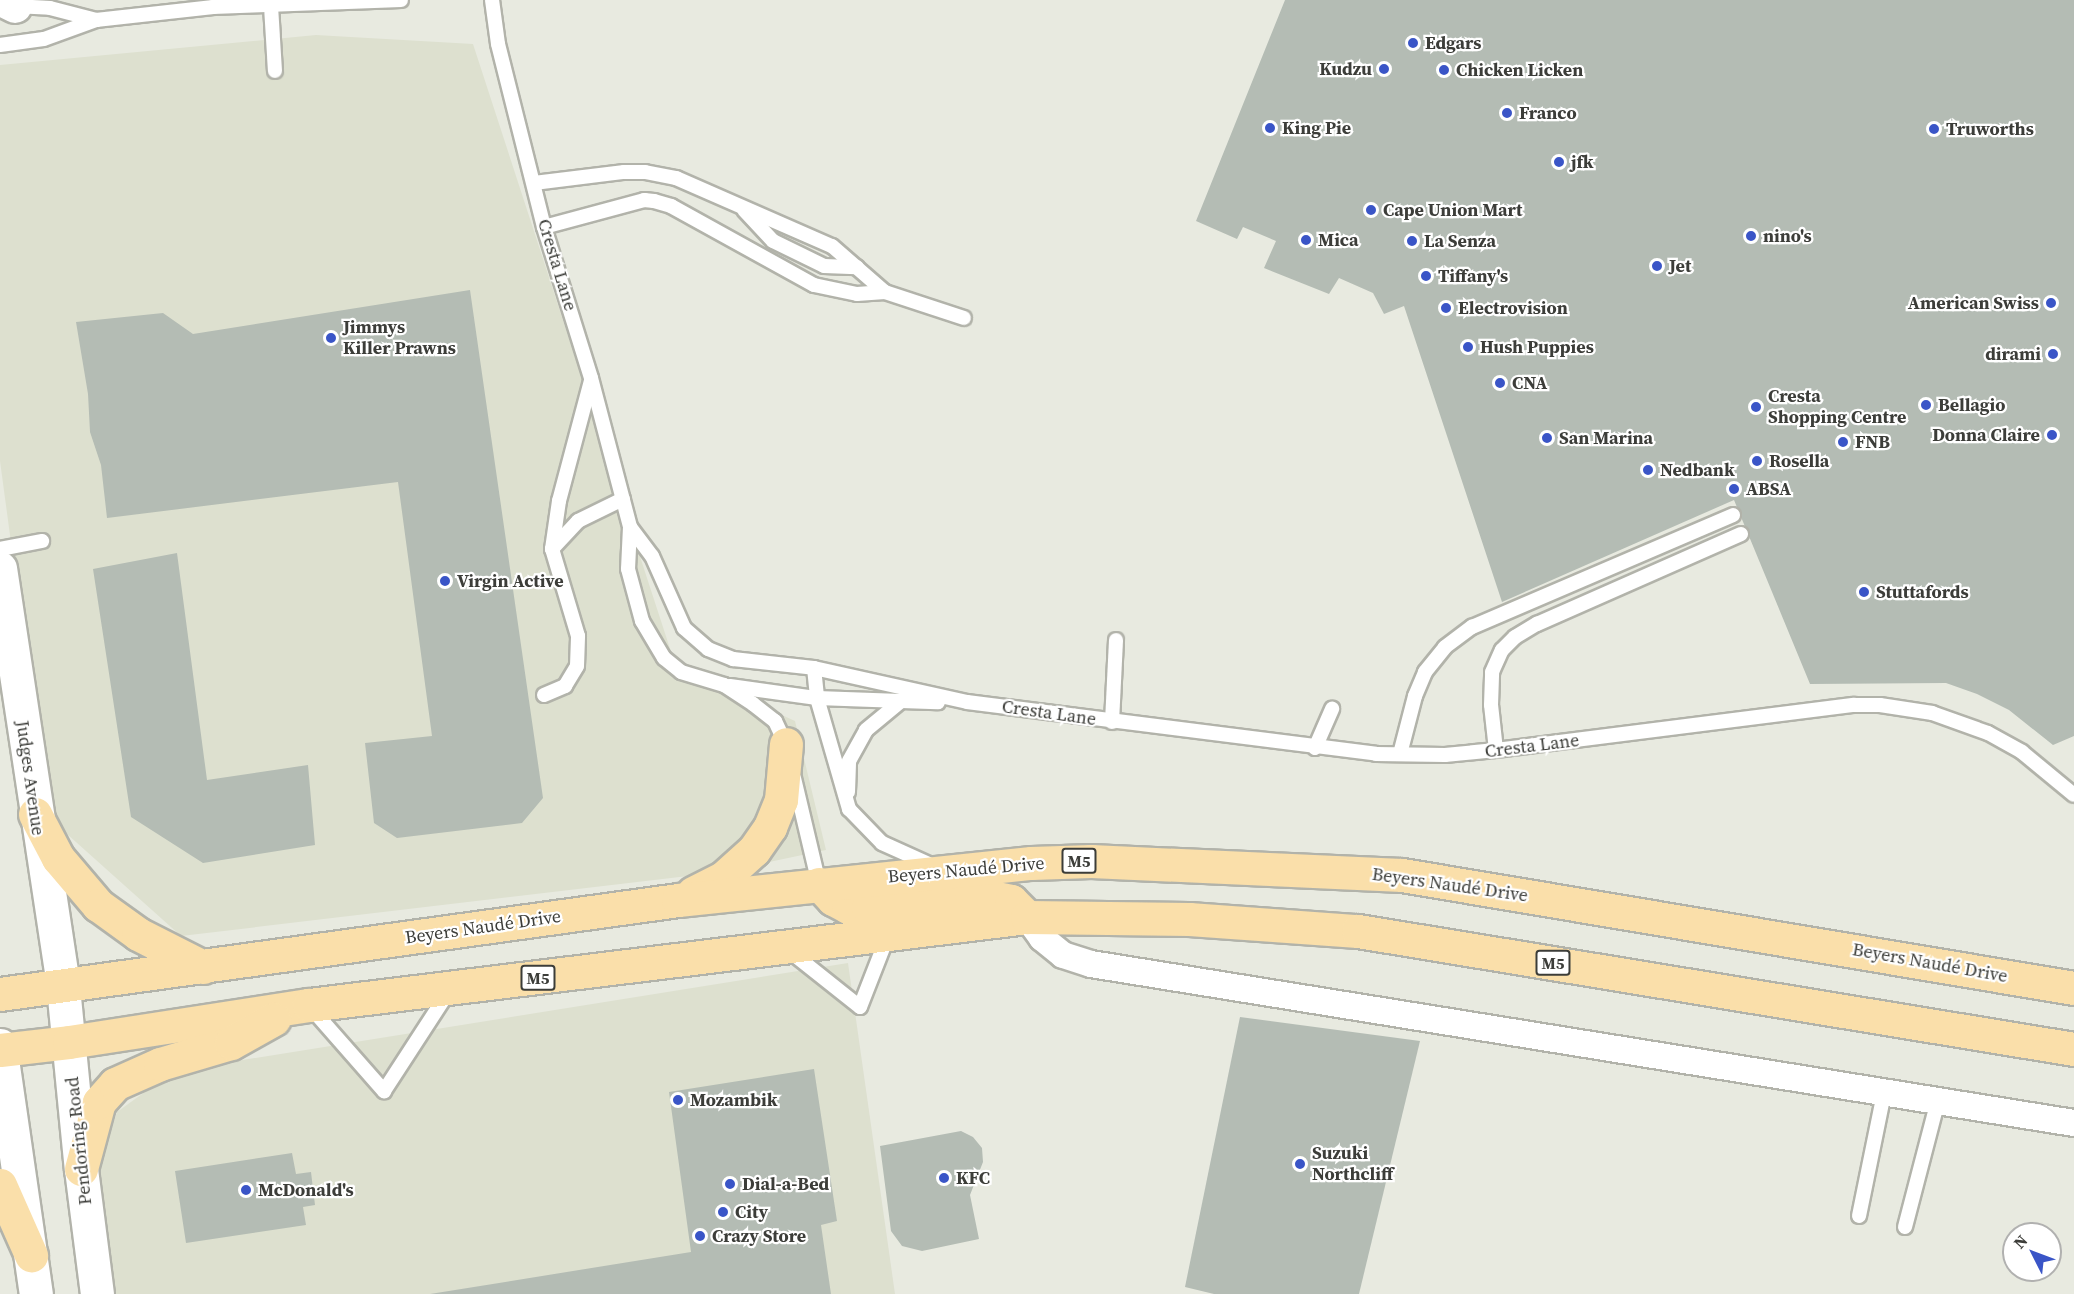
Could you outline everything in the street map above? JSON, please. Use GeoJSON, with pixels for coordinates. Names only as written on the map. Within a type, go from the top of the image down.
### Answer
{"type":"FeatureCollection","features":[{"type":"Feature","properties":{"kind":"main road","name":"Judges Avenue"},"geometry":{"type":"LineString","coordinates":[[0,568],[35,814],[63,987]]}},
{"type":"Feature","properties":{"kind":"main road"},"geometry":{"type":"LineString","coordinates":[[678,900],[724,878],[763,839],[781,800],[786,744]]}},
{"type":"Feature","properties":{"kind":"main road"},"geometry":{"type":"LineString","coordinates":[[35,814],[58,858],[98,905],[138,934],[203,967]]}},
{"type":"Feature","properties":{"kind":"main road","name":"Beyers Naudé Drive"},"geometry":{"type":"LineString","coordinates":[[0,994],[678,900],[1031,863],[1091,861],[1402,875],[2074,988]]}},
{"type":"Feature","properties":{"kind":"main road"},"geometry":{"type":"LineString","coordinates":[[819,884],[833,899],[848,907],[868,907],[971,893],[1011,901],[1028,917]]}},
{"type":"Feature","properties":{"kind":"main road","name":"M5"},"geometry":{"type":"LineString","coordinates":[[0,1048],[69,1042],[300,1007],[1028,917],[1189,919],[1358,931],[2074,1048]]}},
{"type":"Feature","properties":{"kind":"main road","name":"Pendoring Road"},"geometry":{"type":"LineString","coordinates":[[63,987],[81,1169],[97,1294]]}},
{"type":"Feature","properties":{"kind":"main road"},"geometry":{"type":"LineString","coordinates":[[81,1169],[99,1102],[115,1084],[160,1064],[231,1042],[300,1007]]}},
{"type":"Feature","properties":{"kind":"main road"},"geometry":{"type":"LineString","coordinates":[[0,1048],[36,1294]]}},
{"type":"Feature","properties":{"kind":"main road"},"geometry":{"type":"LineString","coordinates":[[0,1185],[31,1255]]}},
{"type":"Feature","properties":{"kind":"street"},"geometry":{"type":"LineString","coordinates":[[1028,917],[1042,938],[1063,955],[1091,964],[2074,1123]]}},
{"type":"Feature","properties":{"kind":"lane"},"geometry":{"type":"LineString","coordinates":[[0,45],[44,39],[96,20],[213,7],[401,0]]}},
{"type":"Feature","properties":{"kind":"lane","name":"Cresta Lane"},"geometry":{"type":"LineString","coordinates":[[492,0],[498,44],[544,227],[591,378],[630,527],[628,569],[642,621],[651,640],[664,658],[681,672],[724,685],[817,698],[967,702]]}},
{"type":"Feature","properties":{"kind":"lane"},"geometry":{"type":"LineString","coordinates":[[6,4],[50,8],[96,20]]}},
{"type":"Feature","properties":{"kind":"lane"},"geometry":{"type":"LineString","coordinates":[[270,6],[275,71]]}},
{"type":"Feature","properties":{"kind":"lane"},"geometry":{"type":"LineString","coordinates":[[534,183],[609,172],[645,172],[676,178],[832,246],[885,292]]}},
{"type":"Feature","properties":{"kind":"lane"},"geometry":{"type":"LineString","coordinates":[[544,227],[644,200],[654,201],[671,206],[814,285],[857,294],[885,292],[964,318]]}},
{"type":"Feature","properties":{"kind":"lane"},"geometry":{"type":"LineString","coordinates":[[743,209],[773,241],[824,266],[857,267]]}},
{"type":"Feature","properties":{"kind":"lane"},"geometry":{"type":"LineString","coordinates":[[544,695],[565,686],[574,675],[578,656],[574,619],[552,549],[560,501],[591,378]]}},
{"type":"Feature","properties":{"kind":"lane"},"geometry":{"type":"LineString","coordinates":[[552,549],[578,521],[623,499]]}},
{"type":"Feature","properties":{"kind":"lane"},"geometry":{"type":"LineString","coordinates":[[1400,754],[1415,696],[1425,672],[1445,647],[1472,627],[1733,515]]}},
{"type":"Feature","properties":{"kind":"lane","name":"Cresta Lane"},"geometry":{"type":"LineString","coordinates":[[630,527],[652,556],[677,615],[694,638],[708,649],[733,659],[814,669],[967,702],[1315,748],[1400,754],[1445,755],[1496,750],[1854,705],[1880,705],[1932,713],[1988,733],[2022,752],[2074,795]]}},
{"type":"Feature","properties":{"kind":"lane"},"geometry":{"type":"LineString","coordinates":[[1496,750],[1491,705],[1492,672],[1502,650],[1515,637],[1537,624],[1741,534]]}},
{"type":"Feature","properties":{"kind":"lane"},"geometry":{"type":"LineString","coordinates":[[0,549],[42,541]]}},
{"type":"Feature","properties":{"kind":"lane"},"geometry":{"type":"LineString","coordinates":[[1112,722],[1116,640]]}},
{"type":"Feature","properties":{"kind":"lane"},"geometry":{"type":"LineString","coordinates":[[814,669],[817,698],[849,809],[882,843],[949,871]]}},
{"type":"Feature","properties":{"kind":"lane","name":"Cresta Lane"},"geometry":{"type":"LineString","coordinates":[[724,685],[769,715],[780,729],[786,744],[819,884]]}},
{"type":"Feature","properties":{"kind":"lane"},"geometry":{"type":"LineString","coordinates":[[849,809],[849,761],[866,730],[901,701]]}},
{"type":"Feature","properties":{"kind":"lane"},"geometry":{"type":"LineString","coordinates":[[1315,748],[1332,709]]}},
{"type":"Feature","properties":{"kind":"lane"},"geometry":{"type":"LineString","coordinates":[[786,948],[860,1007],[888,935]]}},
{"type":"Feature","properties":{"kind":"lane"},"geometry":{"type":"LineString","coordinates":[[300,1007],[384,1091],[450,989]]}},
{"type":"Feature","properties":{"kind":"lane"},"geometry":{"type":"LineString","coordinates":[[1859,1216],[1884,1094]]}},
{"type":"Feature","properties":{"kind":"lane"},"geometry":{"type":"LineString","coordinates":[[1905,1227],[1938,1100]]}},
{"type":"Feature","properties":{"kind":"shaded area"},"geometry":{"type":"Polygon","coordinates":[[[316,35],[473,44],[676,667],[795,721],[826,850],[722,872],[181,936],[48,817],[0,461],[0,65],[316,35]]]}},
{"type":"Feature","properties":{"kind":"shaded area"},"geometry":{"type":"Polygon","coordinates":[[[848,963],[895,1294],[115,1294],[97,1172],[117,1112],[174,1071],[848,963]]]}},
{"type":"Feature","properties":{"kind":"building","name":"Cresta Shopping Centre"},"geometry":{"type":"Polygon","coordinates":[[[1285,0],[2074,0],[2074,736],[2053,745],[2009,710],[1977,694],[1946,683],[1810,684],[1734,500],[1502,602],[1404,306],[1384,314],[1373,293],[1339,278],[1329,294],[1264,268],[1276,241],[1243,227],[1237,239],[1196,221],[1285,0]]]}},
{"type":"Feature","properties":{"kind":"building"},"geometry":{"type":"Polygon","coordinates":[[[470,290],[543,798],[522,823],[397,838],[374,823],[365,743],[432,736],[398,482],[107,518],[101,465],[90,432],[88,394],[76,322],[163,313],[193,334],[470,290]]]}},
{"type":"Feature","properties":{"kind":"building"},"geometry":{"type":"Polygon","coordinates":[[[177,553],[207,780],[308,765],[315,845],[203,863],[131,817],[93,569],[177,553]]]}},
{"type":"Feature","properties":{"kind":"building","name":"Suzuki Northcliff"},"geometry":{"type":"Polygon","coordinates":[[[1240,1017],[1420,1041],[1359,1294],[1214,1294],[1185,1287],[1240,1017]]]}},
{"type":"Feature","properties":{"kind":"building"},"geometry":{"type":"Polygon","coordinates":[[[814,1069],[837,1221],[821,1225],[831,1294],[430,1294],[691,1252],[669,1092],[814,1069]]]}},
{"type":"Feature","properties":{"kind":"building"},"geometry":{"type":"Polygon","coordinates":[[[961,1131],[973,1137],[982,1148],[983,1162],[970,1195],[979,1239],[922,1251],[902,1246],[891,1231],[880,1146],[961,1131]]]}},
{"type":"Feature","properties":{"kind":"building","name":"McDonald's"},"geometry":{"type":"Polygon","coordinates":[[[292,1153],[296,1174],[311,1172],[315,1205],[303,1207],[306,1225],[186,1243],[175,1171],[292,1153]]]}},
{"type":"Feature","properties":{"kind":"place","name":"Edgars"},"geometry":{"type":"Point","coordinates":[1413,43]}},
{"type":"Feature","properties":{"kind":"place","name":"Kudzu"},"geometry":{"type":"Point","coordinates":[1384,69]}},
{"type":"Feature","properties":{"kind":"place","name":"Chicken Licken"},"geometry":{"type":"Point","coordinates":[1444,70]}},
{"type":"Feature","properties":{"kind":"place","name":"Franco"},"geometry":{"type":"Point","coordinates":[1507,113]}},
{"type":"Feature","properties":{"kind":"place","name":"King Pie"},"geometry":{"type":"Point","coordinates":[1270,128]}},
{"type":"Feature","properties":{"kind":"place","name":"Truworths"},"geometry":{"type":"Point","coordinates":[1934,129]}},
{"type":"Feature","properties":{"kind":"place","name":"jfk"},"geometry":{"type":"Point","coordinates":[1559,162]}},
{"type":"Feature","properties":{"kind":"place","name":"Cape Union Mart"},"geometry":{"type":"Point","coordinates":[1371,210]}},
{"type":"Feature","properties":{"kind":"place","name":"nino's"},"geometry":{"type":"Point","coordinates":[1751,236]}},
{"type":"Feature","properties":{"kind":"place","name":"Mica"},"geometry":{"type":"Point","coordinates":[1306,240]}},
{"type":"Feature","properties":{"kind":"place","name":"La Senza"},"geometry":{"type":"Point","coordinates":[1412,241]}},
{"type":"Feature","properties":{"kind":"place","name":"Jet"},"geometry":{"type":"Point","coordinates":[1657,266]}},
{"type":"Feature","properties":{"kind":"place","name":"Tiffany's"},"geometry":{"type":"Point","coordinates":[1426,276]}},
{"type":"Feature","properties":{"kind":"place","name":"American Swiss"},"geometry":{"type":"Point","coordinates":[2051,303]}},
{"type":"Feature","properties":{"kind":"place","name":"Electrovision"},"geometry":{"type":"Point","coordinates":[1446,308]}},
{"type":"Feature","properties":{"kind":"place","name":"Jimmys Killer Prawns"},"geometry":{"type":"Point","coordinates":[331,338]}},
{"type":"Feature","properties":{"kind":"place","name":"Hush Puppies"},"geometry":{"type":"Point","coordinates":[1468,347]}},
{"type":"Feature","properties":{"kind":"place","name":"dirami"},"geometry":{"type":"Point","coordinates":[2053,354]}},
{"type":"Feature","properties":{"kind":"place","name":"CNA"},"geometry":{"type":"Point","coordinates":[1500,383]}},
{"type":"Feature","properties":{"kind":"place","name":"Bellagio"},"geometry":{"type":"Point","coordinates":[1926,405]}},
{"type":"Feature","properties":{"kind":"place","name":"Cresta Shopping Centre"},"geometry":{"type":"Point","coordinates":[1756,407]}},
{"type":"Feature","properties":{"kind":"place","name":"Donna Claire"},"geometry":{"type":"Point","coordinates":[2052,435]}},
{"type":"Feature","properties":{"kind":"place","name":"San Marina"},"geometry":{"type":"Point","coordinates":[1547,438]}},
{"type":"Feature","properties":{"kind":"place","name":"FNB"},"geometry":{"type":"Point","coordinates":[1843,442]}},
{"type":"Feature","properties":{"kind":"place","name":"Rosella"},"geometry":{"type":"Point","coordinates":[1757,461]}},
{"type":"Feature","properties":{"kind":"place","name":"Nedbank"},"geometry":{"type":"Point","coordinates":[1648,470]}},
{"type":"Feature","properties":{"kind":"place","name":"ABSA"},"geometry":{"type":"Point","coordinates":[1734,489]}},
{"type":"Feature","properties":{"kind":"place","name":"Virgin Active"},"geometry":{"type":"Point","coordinates":[445,581]}},
{"type":"Feature","properties":{"kind":"place","name":"Stuttafords"},"geometry":{"type":"Point","coordinates":[1864,592]}},
{"type":"Feature","properties":{"kind":"place","name":"Mozambik"},"geometry":{"type":"Point","coordinates":[678,1100]}},
{"type":"Feature","properties":{"kind":"place","name":"Suzuki Northcliff"},"geometry":{"type":"Point","coordinates":[1300,1164]}},
{"type":"Feature","properties":{"kind":"place","name":"KFC"},"geometry":{"type":"Point","coordinates":[944,1178]}},
{"type":"Feature","properties":{"kind":"place","name":"Dial-a-Bed"},"geometry":{"type":"Point","coordinates":[730,1184]}},
{"type":"Feature","properties":{"kind":"place","name":"McDonald's"},"geometry":{"type":"Point","coordinates":[246,1190]}},
{"type":"Feature","properties":{"kind":"place","name":"City"},"geometry":{"type":"Point","coordinates":[723,1212]}},
{"type":"Feature","properties":{"kind":"place","name":"Crazy Store"},"geometry":{"type":"Point","coordinates":[700,1236]}}]}
